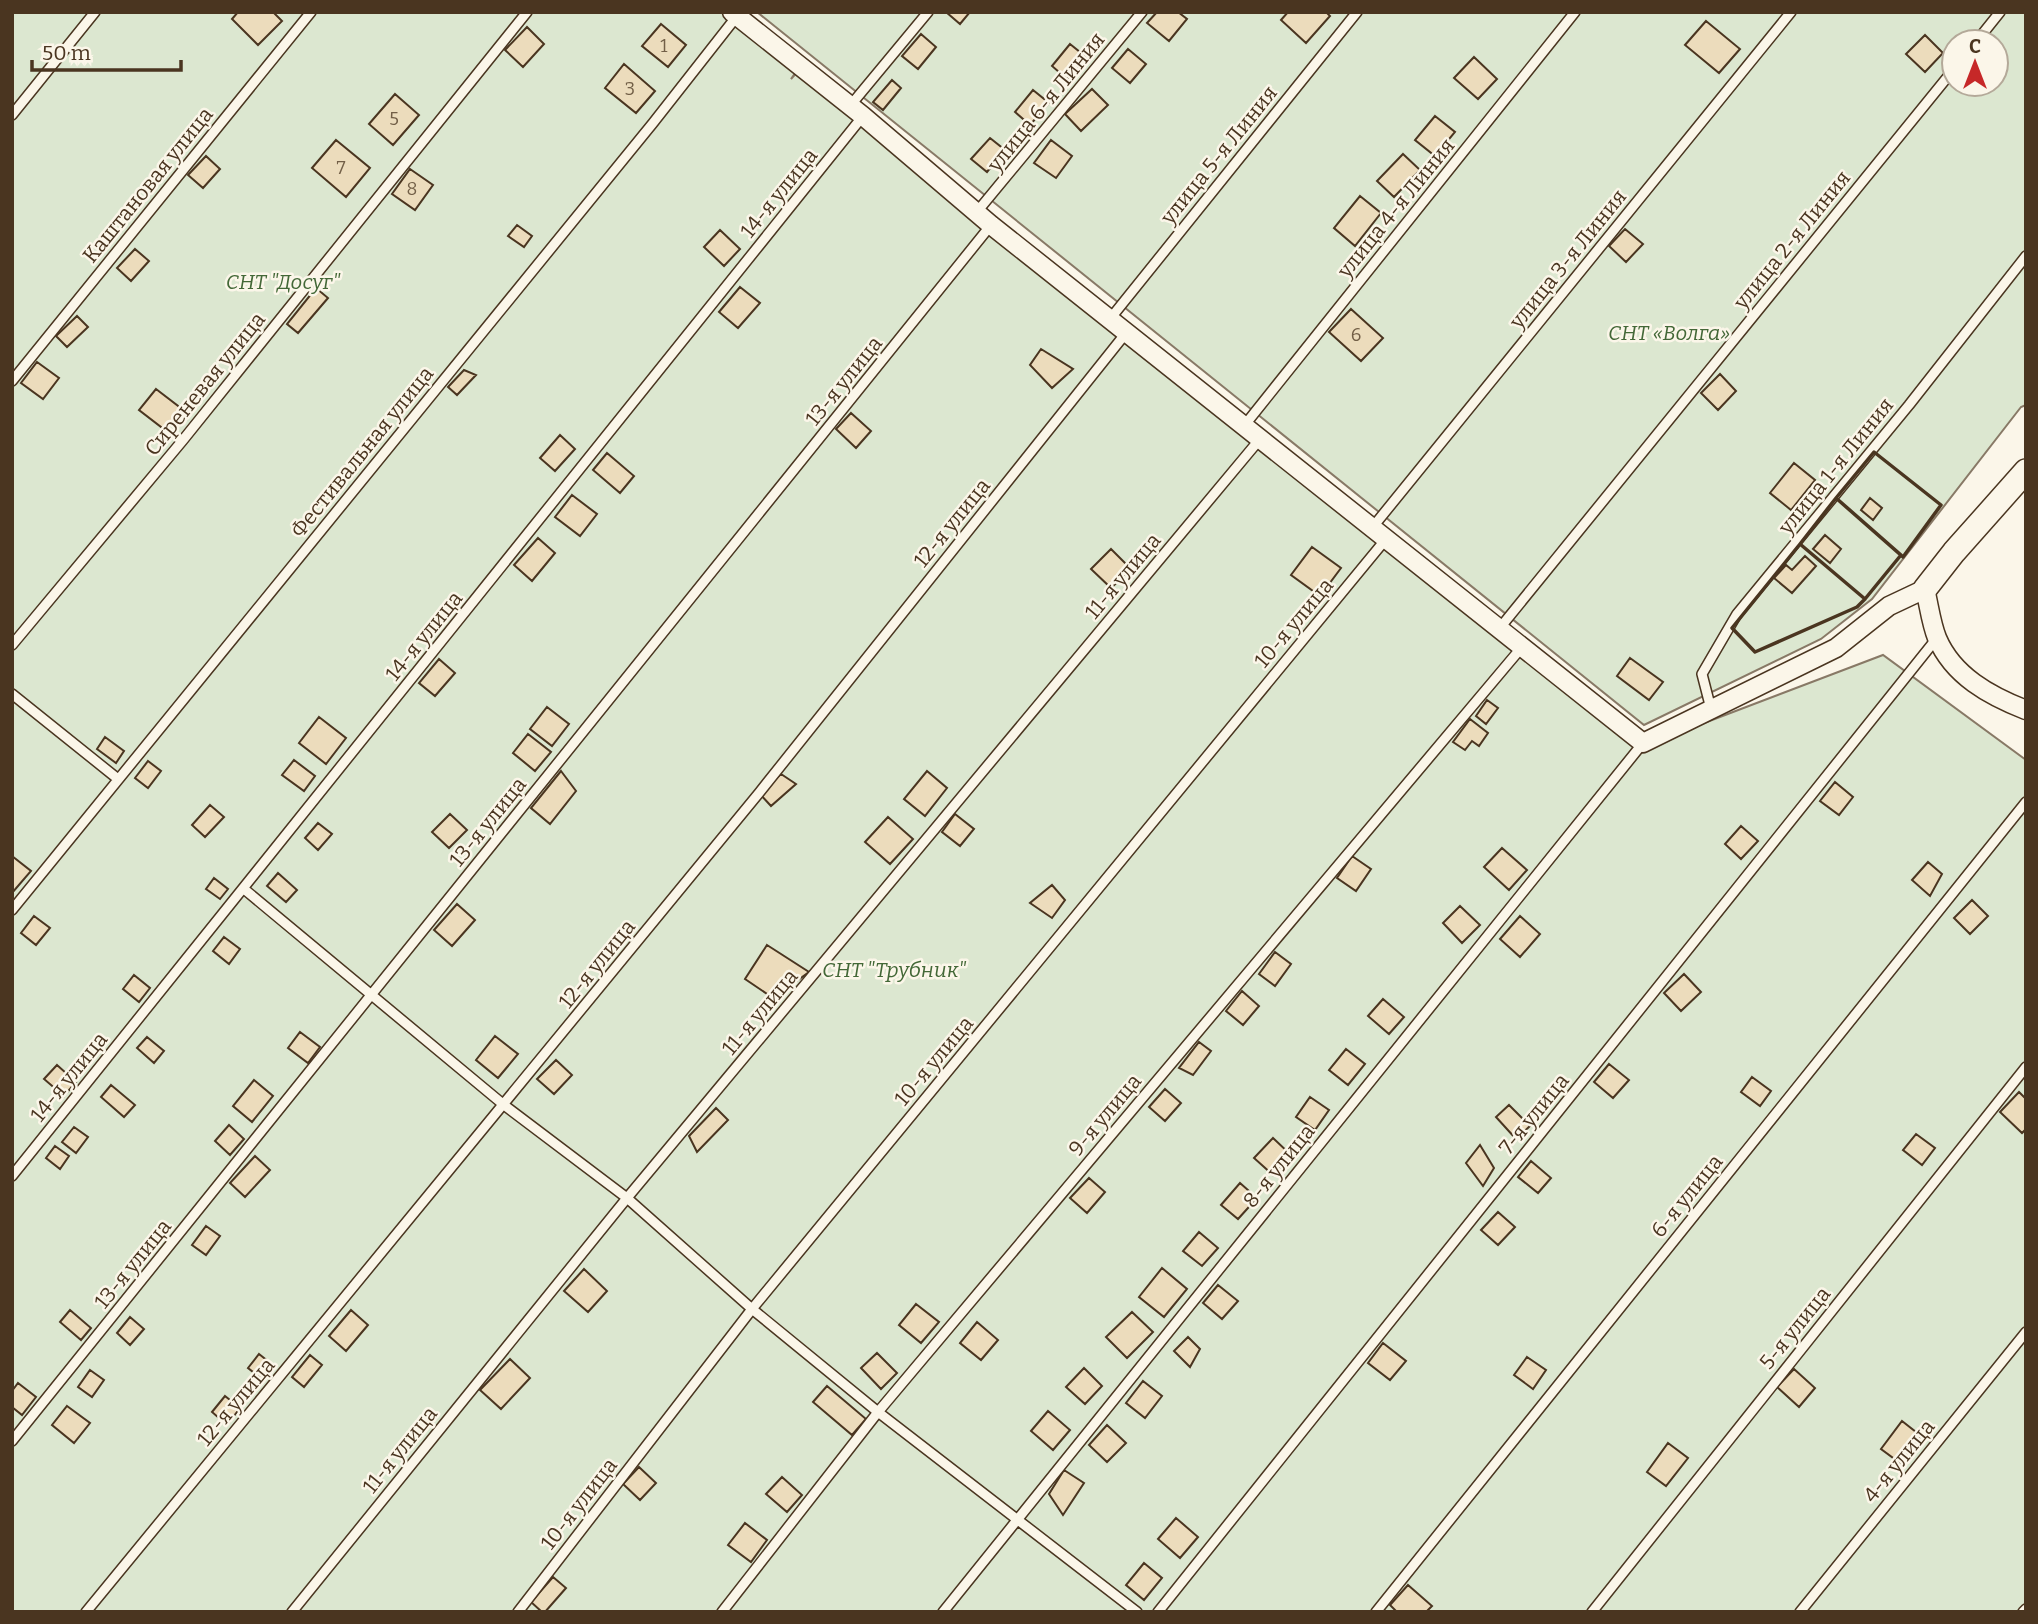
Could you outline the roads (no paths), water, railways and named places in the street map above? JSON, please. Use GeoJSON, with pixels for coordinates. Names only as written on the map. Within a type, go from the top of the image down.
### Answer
{"type":"FeatureCollection","features":[{"type":"Feature","properties":{"kind":"street"},"geometry":{"type":"LineString","coordinates":[[735,14],[856,111],[976,214],[1643,743],[1836,648],[1889,606],[1925,589],[2026,471]]}},
{"type":"Feature","properties":{"kind":"street"},"geometry":{"type":"LineString","coordinates":[[1925,589],[1937,638],[1951,664],[1973,683],[2026,710]]}},
{"type":"Feature","properties":{"kind":"lane"},"geometry":{"type":"LineString","coordinates":[[12,115],[95,12]]}},
{"type":"Feature","properties":{"kind":"lane","name":"Каштановая улица"},"geometry":{"type":"LineString","coordinates":[[12,381],[311,12]]}},
{"type":"Feature","properties":{"kind":"lane","name":"Сиреневая улица"},"geometry":{"type":"LineString","coordinates":[[12,645],[183,440],[527,12]]}},
{"type":"Feature","properties":{"kind":"lane","name":"14-я улица"},"geometry":{"type":"LineString","coordinates":[[12,1176],[244,889],[856,111],[928,12]]}},
{"type":"Feature","properties":{"kind":"lane","name":"улица 6-я Линия"},"geometry":{"type":"LineString","coordinates":[[976,214],[1142,12]]}},
{"type":"Feature","properties":{"kind":"lane","name":"улица 5-я Линия"},"geometry":{"type":"LineString","coordinates":[[1110,319],[1357,12]]}},
{"type":"Feature","properties":{"kind":"lane","name":"улица 4-я Линия"},"geometry":{"type":"LineString","coordinates":[[1244,426],[1575,12]]}},
{"type":"Feature","properties":{"kind":"lane","name":"улица 3-я Линия"},"geometry":{"type":"LineString","coordinates":[[1379,534],[1791,12]]}},
{"type":"Feature","properties":{"kind":"lane"},"geometry":{"type":"LineString","coordinates":[[1987,28],[2000,12]]}},
{"type":"Feature","properties":{"kind":"lane","name":"Фестивальная улица"},"geometry":{"type":"LineString","coordinates":[[12,910],[653,123],[735,14]]}},
{"type":"Feature","properties":{"kind":"lane","name":"улица 2-я Линия"},"geometry":{"type":"LineString","coordinates":[[1499,629],[1940,86]]}},
{"type":"Feature","properties":{"kind":"lane","name":"13-я улица"},"geometry":{"type":"LineString","coordinates":[[12,1441],[991,225]]}},
{"type":"Feature","properties":{"kind":"lane","name":"улица 1-я Линия"},"geometry":{"type":"LineString","coordinates":[[1711,709],[1702,674],[1737,614],[1909,405],[2026,256]]}},
{"type":"Feature","properties":{"kind":"lane","name":"12-я улица"},"geometry":{"type":"LineString","coordinates":[[86,1612],[759,793],[1126,333]]}},
{"type":"Feature","properties":{"kind":"lane","name":"11-я улица"},"geometry":{"type":"LineString","coordinates":[[292,1612],[627,1198],[1260,439]]}},
{"type":"Feature","properties":{"kind":"lane","name":"10-я улица"},"geometry":{"type":"LineString","coordinates":[[518,1612],[752,1309],[1379,534]]}},
{"type":"Feature","properties":{"kind":"lane","name":"7-я улица"},"geometry":{"type":"LineString","coordinates":[[1158,1612],[1937,638]]}},
{"type":"Feature","properties":{"kind":"lane","name":"9-я улица"},"geometry":{"type":"LineString","coordinates":[[722,1612],[878,1412],[1522,647]]}},
{"type":"Feature","properties":{"kind":"lane"},"geometry":{"type":"LineString","coordinates":[[12,694],[118,779]]}},
{"type":"Feature","properties":{"kind":"lane","name":"8-я улица"},"geometry":{"type":"LineString","coordinates":[[943,1612],[1643,743]]}},
{"type":"Feature","properties":{"kind":"lane","name":"6-я улица"},"geometry":{"type":"LineString","coordinates":[[1376,1612],[2026,802]]}},
{"type":"Feature","properties":{"kind":"lane"},"geometry":{"type":"LineString","coordinates":[[244,889],[504,1105],[627,1198],[752,1309],[878,1412],[1137,1612]]}},
{"type":"Feature","properties":{"kind":"lane","name":"5-я улица"},"geometry":{"type":"LineString","coordinates":[[1592,1612],[2026,1067]]}},
{"type":"Feature","properties":{"kind":"lane","name":"4-я улица"},"geometry":{"type":"LineString","coordinates":[[1800,1612],[2026,1332]]}},
{"type":"Feature","properties":{"kind":"park label","name":"СНТ \"Досуг\""},"geometry":{"type":"Point","coordinates":[283,282]}},
{"type":"Feature","properties":{"kind":"park label","name":"СНТ «Волга»"},"geometry":{"type":"Point","coordinates":[1669,333]}},
{"type":"Feature","properties":{"kind":"park label","name":"СНТ \"Трубник\""},"geometry":{"type":"Point","coordinates":[894,970]}}]}
